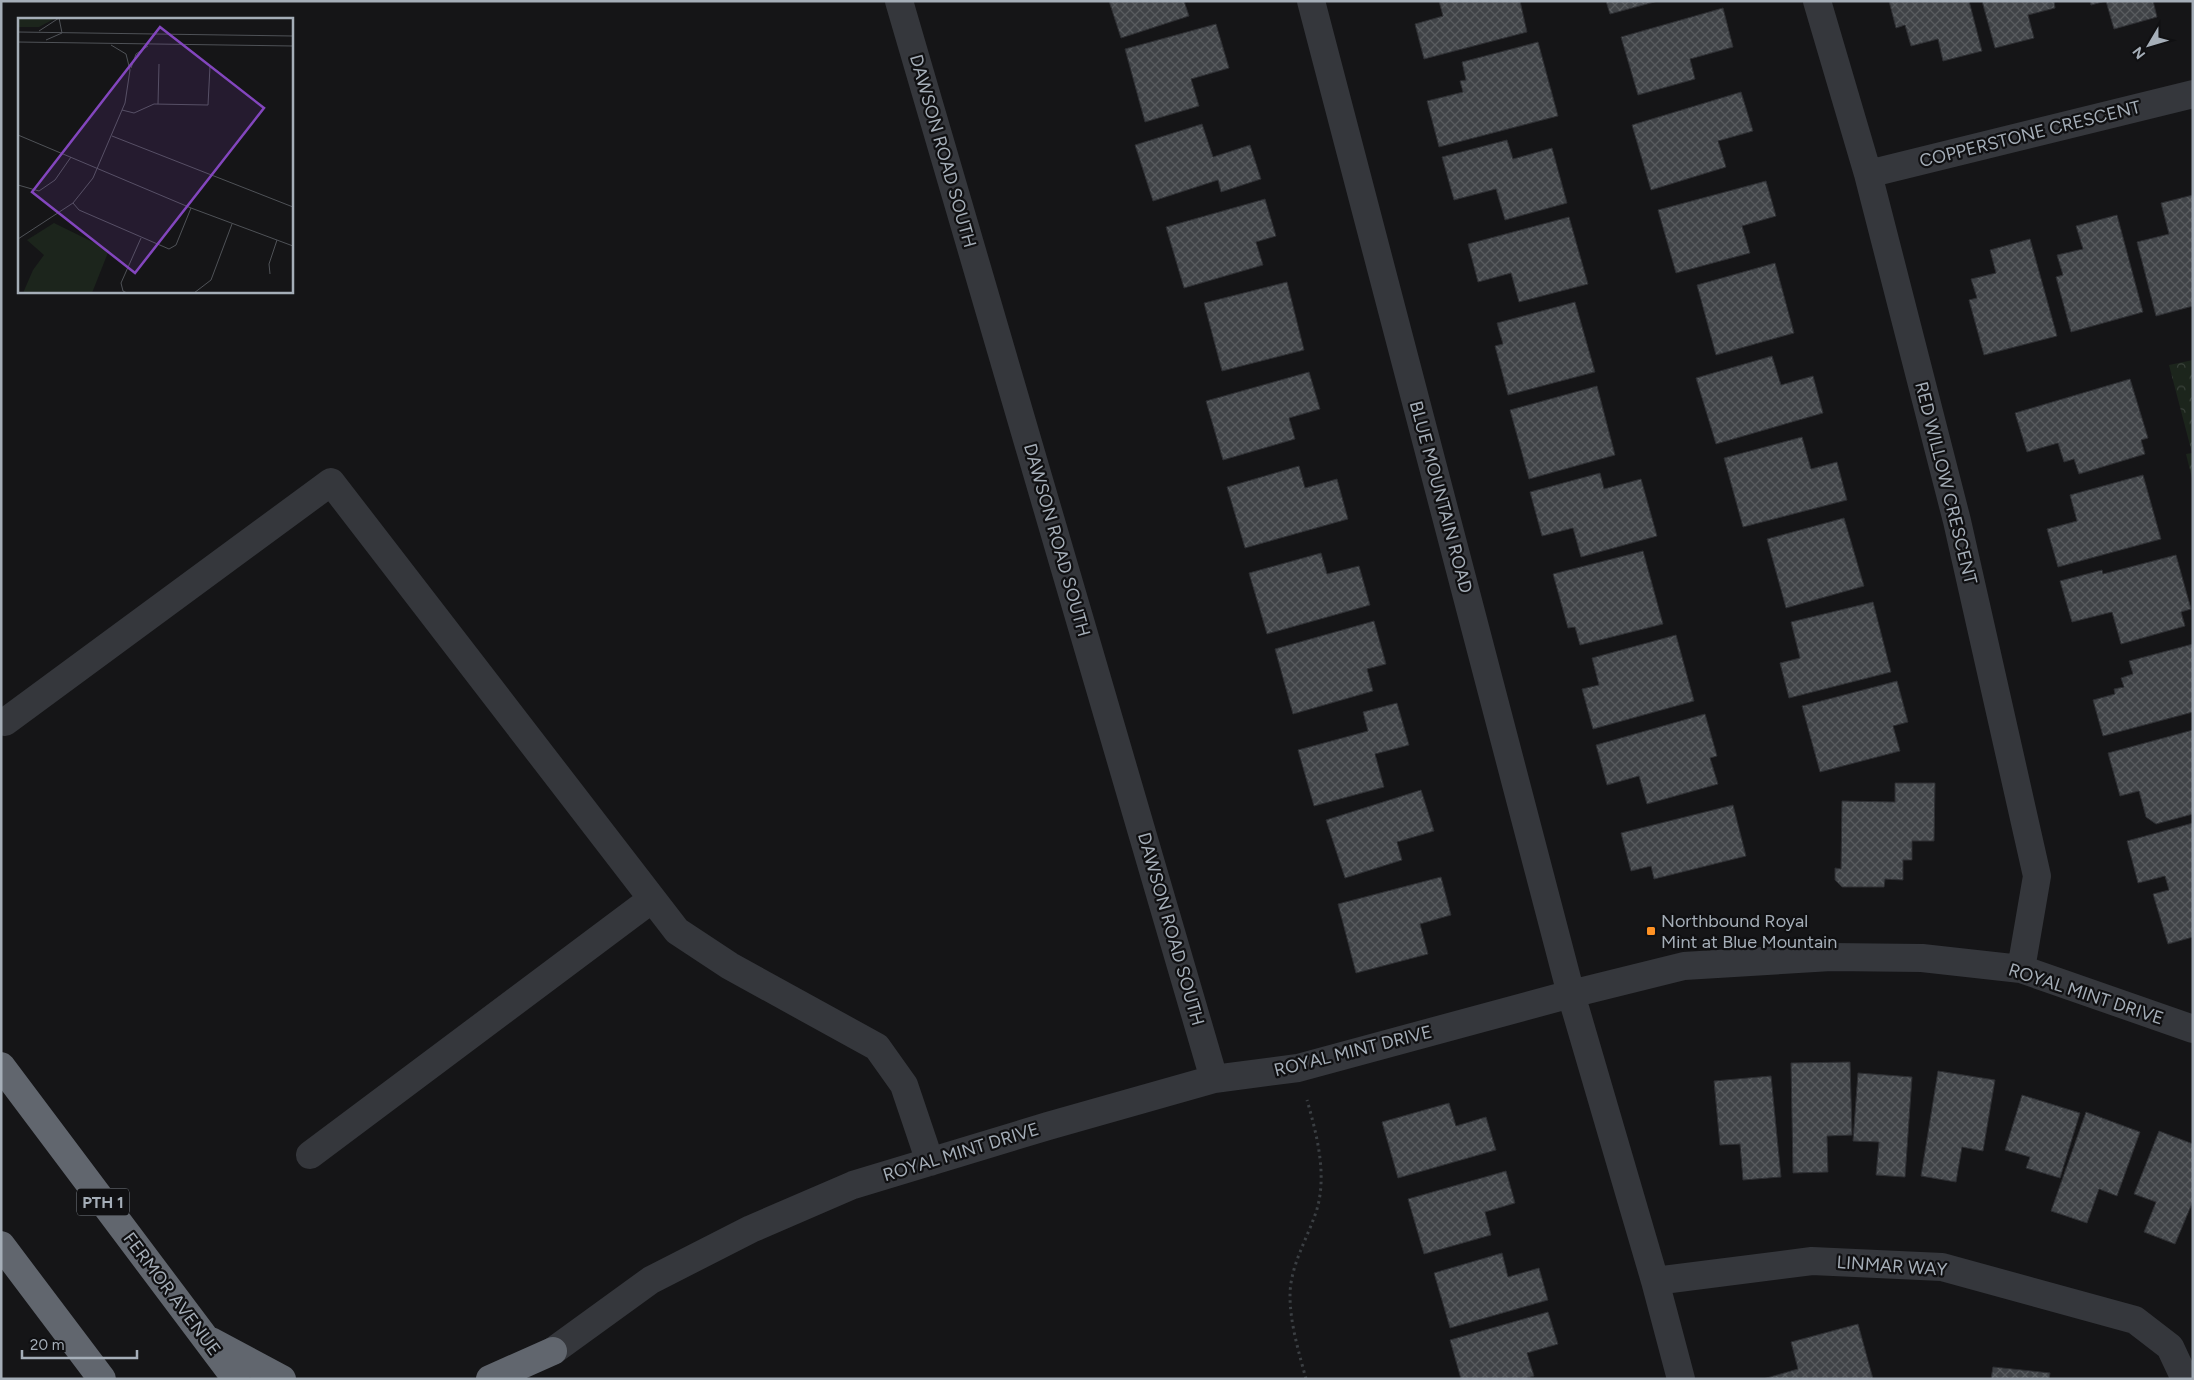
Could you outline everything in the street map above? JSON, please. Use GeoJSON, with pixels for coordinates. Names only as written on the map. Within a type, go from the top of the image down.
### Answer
{"type":"FeatureCollection","features":[{"type":"Feature","properties":{"kind":"highway","name":"FERMOR AVENUE"},"geometry":{"type":"LineString","coordinates":[[1,1066],[236,1379]]}},
{"type":"Feature","properties":{"kind":"highway"},"geometry":{"type":"LineString","coordinates":[[1,1245],[102,1379]]}},
{"type":"Feature","properties":{"kind":"highway"},"geometry":{"type":"LineString","coordinates":[[205,1338],[282,1379]]}},
{"type":"Feature","properties":{"kind":"highway"},"geometry":{"type":"LineString","coordinates":[[490,1379],[553,1350]]}},
{"type":"Feature","properties":{"kind":"highway"},"geometry":{"type":"LineString","coordinates":[[529,1379],[553,1350]]}},
{"type":"Feature","properties":{"kind":"street","name":"DAWSON ROAD SOUTH"},"geometry":{"type":"LineString","coordinates":[[899,1],[1214,1078]]}},
{"type":"Feature","properties":{"kind":"street","name":"BLUE MOUNTAIN ROAD"},"geometry":{"type":"LineString","coordinates":[[1311,1],[1570,994]]}},
{"type":"Feature","properties":{"kind":"street","name":"RED WILLOW CRESCENT"},"geometry":{"type":"LineString","coordinates":[[1817,1],[1868,174],[1957,521],[2037,876],[2022,969]]}},
{"type":"Feature","properties":{"kind":"street","name":"COPPERSTONE CRESCENT"},"geometry":{"type":"LineString","coordinates":[[1868,174],[2193,94]]}},
{"type":"Feature","properties":{"kind":"street"},"geometry":{"type":"LineString","coordinates":[[6,722],[331,482],[677,931],[730,966],[877,1046],[904,1085],[930,1162]]}},
{"type":"Feature","properties":{"kind":"street"},"geometry":{"type":"LineString","coordinates":[[310,1155],[652,899]]}},
{"type":"Feature","properties":{"kind":"street","name":"ROYAL MINT DRIVE"},"geometry":{"type":"LineString","coordinates":[[553,1350],[651,1280],[751,1229],[853,1185],[1214,1078],[1298,1068],[1570,994],[1684,966],[1831,957],[1922,958],[2022,969],[2193,1028]]}},
{"type":"Feature","properties":{"kind":"street"},"geometry":{"type":"LineString","coordinates":[[1570,994],[1655,1281],[1681,1379]]}},
{"type":"Feature","properties":{"kind":"street","name":"LINMAR WAY"},"geometry":{"type":"LineString","coordinates":[[1655,1281],[1812,1260],[1942,1267],[2135,1320],[2170,1347],[2185,1379]]}},
{"type":"Feature","properties":{"kind":"path"},"geometry":{"type":"LineString","coordinates":[[1298,1068],[1312,1114],[1321,1164],[1322,1192],[1296,1264],[1290,1296],[1295,1331],[1306,1379]]}},
{"type":"Feature","properties":{"kind":"green space"},"geometry":{"type":"Polygon","coordinates":[[[2193,360],[2193,482],[2186,454],[2192,453],[2169,365],[2193,360]]]}},
{"type":"Feature","properties":{"kind":"building"},"geometry":{"type":"Polygon","coordinates":[[[1109,1],[1184,1],[1189,16],[1121,38],[1109,1]]]}},
{"type":"Feature","properties":{"kind":"building"},"geometry":{"type":"Polygon","coordinates":[[[1439,1],[1520,1],[1527,32],[1424,59],[1415,24],[1443,16],[1439,1]]]}},
{"type":"Feature","properties":{"kind":"building"},"geometry":{"type":"Polygon","coordinates":[[[1606,1],[1658,1],[1610,14],[1606,1]]]}},
{"type":"Feature","properties":{"kind":"building"},"geometry":{"type":"Polygon","coordinates":[[[1889,1],[1969,1],[1982,51],[1943,61],[1938,39],[1911,46],[1905,25],[1896,28],[1889,1]]]}},
{"type":"Feature","properties":{"kind":"building"},"geometry":{"type":"Polygon","coordinates":[[[1982,1],[2054,1],[2055,8],[2028,15],[2034,38],[1995,48],[1982,1]]]}},
{"type":"Feature","properties":{"kind":"building"},"geometry":{"type":"Polygon","coordinates":[[[2090,1],[2106,1],[2091,5],[2090,1]]]}},
{"type":"Feature","properties":{"kind":"building"},"geometry":{"type":"Polygon","coordinates":[[[2106,1],[2153,1],[2157,17],[2114,29],[2106,1]]]}},
{"type":"Feature","properties":{"kind":"building"},"geometry":{"type":"Polygon","coordinates":[[[1723,8],[1733,47],[1690,59],[1695,79],[1638,95],[1621,37],[1723,8]]]}},
{"type":"Feature","properties":{"kind":"building"},"geometry":{"type":"Polygon","coordinates":[[[1216,24],[1229,68],[1191,79],[1199,106],[1145,122],[1125,49],[1216,24]]]}},
{"type":"Feature","properties":{"kind":"building"},"geometry":{"type":"Polygon","coordinates":[[[1538,42],[1558,116],[1439,147],[1427,101],[1463,92],[1460,81],[1466,80],[1462,62],[1538,42]]]}},
{"type":"Feature","properties":{"kind":"building"},"geometry":{"type":"Polygon","coordinates":[[[1741,92],[1753,131],[1718,141],[1726,167],[1651,190],[1632,125],[1741,92]]]}},
{"type":"Feature","properties":{"kind":"building"},"geometry":{"type":"Polygon","coordinates":[[[1202,124],[1213,157],[1250,145],[1261,179],[1221,192],[1218,180],[1153,201],[1135,145],[1202,124]]]}},
{"type":"Feature","properties":{"kind":"building"},"geometry":{"type":"Polygon","coordinates":[[[1507,140],[1513,159],[1552,148],[1567,203],[1505,220],[1496,189],[1454,200],[1442,157],[1507,140]]]}},
{"type":"Feature","properties":{"kind":"building"},"geometry":{"type":"Polygon","coordinates":[[[1766,181],[1776,216],[1742,226],[1750,253],[1676,273],[1658,210],[1766,181]]]}},
{"type":"Feature","properties":{"kind":"building"},"geometry":{"type":"Polygon","coordinates":[[[2193,195],[2193,306],[2156,316],[2137,242],[2169,234],[2161,203],[2193,195]]]}},
{"type":"Feature","properties":{"kind":"building"},"geometry":{"type":"Polygon","coordinates":[[[1265,199],[1276,236],[1256,242],[1263,265],[1184,288],[1166,227],[1265,199]]]}},
{"type":"Feature","properties":{"kind":"building"},"geometry":{"type":"Polygon","coordinates":[[[2117,215],[2143,312],[2071,332],[2056,277],[2063,275],[2057,255],[2083,249],[2076,226],[2117,215]]]}},
{"type":"Feature","properties":{"kind":"building"},"geometry":{"type":"Polygon","coordinates":[[[1569,217],[1588,284],[1519,302],[1511,273],[1478,282],[1468,244],[1569,217]]]}},
{"type":"Feature","properties":{"kind":"building"},"geometry":{"type":"Polygon","coordinates":[[[2030,239],[2057,336],[1984,355],[1969,300],[1977,298],[1971,279],[1996,273],[1990,250],[2030,239]]]}},
{"type":"Feature","properties":{"kind":"building"},"geometry":{"type":"Polygon","coordinates":[[[1775,263],[1794,333],[1716,355],[1697,285],[1775,263]]]}},
{"type":"Feature","properties":{"kind":"building"},"geometry":{"type":"Polygon","coordinates":[[[1287,282],[1304,350],[1222,371],[1204,303],[1287,282]]]}},
{"type":"Feature","properties":{"kind":"building"},"geometry":{"type":"Polygon","coordinates":[[[1575,302],[1595,372],[1508,395],[1495,346],[1503,344],[1497,323],[1575,302]]]}},
{"type":"Feature","properties":{"kind":"building"},"geometry":{"type":"Polygon","coordinates":[[[1772,356],[1781,385],[1813,376],[1823,413],[1716,444],[1696,378],[1772,356]]]}},
{"type":"Feature","properties":{"kind":"building"},"geometry":{"type":"Polygon","coordinates":[[[1309,372],[1320,409],[1289,418],[1295,439],[1223,460],[1206,401],[1309,372]]]}},
{"type":"Feature","properties":{"kind":"building"},"geometry":{"type":"Polygon","coordinates":[[[2130,379],[2148,438],[2141,440],[2145,454],[2079,474],[2074,459],[2064,462],[2058,443],[2027,452],[2015,413],[2130,379]]]}},
{"type":"Feature","properties":{"kind":"building"},"geometry":{"type":"Polygon","coordinates":[[[1597,386],[1615,455],[1529,479],[1510,410],[1597,386]]]}},
{"type":"Feature","properties":{"kind":"building"},"geometry":{"type":"Polygon","coordinates":[[[1802,437],[1811,469],[1837,462],[1847,500],[1743,527],[1724,458],[1802,437]]]}},
{"type":"Feature","properties":{"kind":"building"},"geometry":{"type":"Polygon","coordinates":[[[1299,466],[1305,488],[1337,479],[1348,519],[1245,548],[1227,487],[1299,466]]]}},
{"type":"Feature","properties":{"kind":"building"},"geometry":{"type":"Polygon","coordinates":[[[1600,473],[1604,489],[1641,479],[1657,536],[1581,557],[1573,528],[1542,536],[1530,492],[1600,473]]]}},
{"type":"Feature","properties":{"kind":"building"},"geometry":{"type":"Polygon","coordinates":[[[2143,475],[2161,539],[2058,567],[2047,529],[2077,521],[2070,495],[2143,475]]]}},
{"type":"Feature","properties":{"kind":"building"},"geometry":{"type":"Polygon","coordinates":[[[1844,518],[1864,586],[1786,608],[1767,539],[1844,518]]]}},
{"type":"Feature","properties":{"kind":"building"},"geometry":{"type":"Polygon","coordinates":[[[1643,551],[1663,624],[1580,645],[1575,627],[1568,628],[1553,574],[1643,551]]]}},
{"type":"Feature","properties":{"kind":"building"},"geometry":{"type":"Polygon","coordinates":[[[1321,553],[1327,574],[1359,566],[1370,605],[1267,634],[1249,573],[1321,553]]]}},
{"type":"Feature","properties":{"kind":"building"},"geometry":{"type":"Polygon","coordinates":[[[2176,555],[2191,609],[2181,612],[2185,626],[2121,644],[2112,612],[2072,622],[2060,581],[2102,570],[2103,574],[2176,555]]]}},
{"type":"Feature","properties":{"kind":"building"},"geometry":{"type":"Polygon","coordinates":[[[1873,602],[1891,672],[1789,698],[1780,663],[1800,658],[1791,622],[1873,602]]]}},
{"type":"Feature","properties":{"kind":"building"},"geometry":{"type":"Polygon","coordinates":[[[1374,621],[1386,664],[1367,669],[1373,691],[1293,714],[1275,649],[1374,621]]]}},
{"type":"Feature","properties":{"kind":"building"},"geometry":{"type":"Polygon","coordinates":[[[1676,635],[1694,701],[1593,729],[1582,689],[1599,685],[1592,658],[1676,635]]]}},
{"type":"Feature","properties":{"kind":"building"},"geometry":{"type":"Polygon","coordinates":[[[2193,644],[2193,712],[2103,736],[2093,700],[2115,694],[2114,689],[2124,687],[2121,678],[2133,674],[2129,661],[2193,644]]]}},
{"type":"Feature","properties":{"kind":"building"},"geometry":{"type":"Polygon","coordinates":[[[1897,681],[1908,722],[1893,726],[1900,751],[1820,772],[1802,706],[1897,681]]]}},
{"type":"Feature","properties":{"kind":"building"},"geometry":{"type":"Polygon","coordinates":[[[1397,703],[1409,745],[1375,754],[1384,787],[1314,806],[1298,750],[1368,731],[1363,712],[1397,703]]]}},
{"type":"Feature","properties":{"kind":"building"},"geometry":{"type":"Polygon","coordinates":[[[1705,714],[1717,756],[1710,758],[1718,784],[1647,804],[1639,776],[1607,785],[1596,745],[1705,714]]]}},
{"type":"Feature","properties":{"kind":"building"},"geometry":{"type":"Polygon","coordinates":[[[2193,730],[2193,814],[2156,824],[2146,817],[2139,791],[2120,796],[2108,753],[2193,730]]]}},
{"type":"Feature","properties":{"kind":"building"},"geometry":{"type":"Polygon","coordinates":[[[1895,783],[1935,783],[1934,841],[1912,841],[1912,860],[1903,860],[1903,880],[1885,879],[1884,887],[1842,887],[1835,880],[1835,868],[1841,869],[1842,801],[1895,802],[1895,783]]]}},
{"type":"Feature","properties":{"kind":"building"},"geometry":{"type":"Polygon","coordinates":[[[1421,790],[1434,831],[1397,842],[1402,860],[1345,878],[1326,820],[1421,790]]]}},
{"type":"Feature","properties":{"kind":"building"},"geometry":{"type":"Polygon","coordinates":[[[1733,805],[1746,856],[1654,879],[1651,866],[1631,871],[1621,833],[1733,805]]]}},
{"type":"Feature","properties":{"kind":"building"},"geometry":{"type":"Polygon","coordinates":[[[2193,823],[2193,937],[2168,944],[2153,894],[2169,890],[2165,876],[2138,883],[2127,841],[2193,823]]]}},
{"type":"Feature","properties":{"kind":"building"},"geometry":{"type":"Polygon","coordinates":[[[1441,877],[1451,915],[1420,924],[1428,954],[1356,973],[1338,904],[1441,877]]]}},
{"type":"Feature","properties":{"kind":"building"},"geometry":{"type":"Polygon","coordinates":[[[1850,1062],[1852,1135],[1827,1136],[1828,1172],[1793,1173],[1791,1063],[1850,1062]]]}},
{"type":"Feature","properties":{"kind":"building"},"geometry":{"type":"Polygon","coordinates":[[[1938,1071],[1995,1080],[1983,1151],[1962,1147],[1956,1182],[1921,1176],[1938,1071]]]}},
{"type":"Feature","properties":{"kind":"building"},"geometry":{"type":"Polygon","coordinates":[[[1858,1073],[1912,1077],[1905,1177],[1876,1175],[1879,1142],[1853,1141],[1858,1073]]]}},
{"type":"Feature","properties":{"kind":"building"},"geometry":{"type":"Polygon","coordinates":[[[1771,1076],[1781,1177],[1743,1180],[1740,1144],[1720,1145],[1714,1081],[1771,1076]]]}},
{"type":"Feature","properties":{"kind":"building"},"geometry":{"type":"Polygon","coordinates":[[[2022,1095],[2080,1113],[2060,1178],[2026,1168],[2030,1157],[2005,1150],[2022,1095]]]}},
{"type":"Feature","properties":{"kind":"building"},"geometry":{"type":"Polygon","coordinates":[[[1449,1103],[1456,1126],[1486,1117],[1496,1150],[1398,1178],[1382,1122],[1449,1103]]]}},
{"type":"Feature","properties":{"kind":"building"},"geometry":{"type":"Polygon","coordinates":[[[2086,1112],[2140,1132],[2117,1196],[2099,1189],[2087,1223],[2051,1211],[2086,1112]]]}},
{"type":"Feature","properties":{"kind":"building"},"geometry":{"type":"Polygon","coordinates":[[[2159,1131],[2193,1144],[2193,1201],[2175,1244],[2144,1232],[2156,1202],[2134,1194],[2159,1131]]]}},
{"type":"Feature","properties":{"kind":"building"},"geometry":{"type":"Polygon","coordinates":[[[1506,1171],[1515,1203],[1485,1212],[1491,1235],[1424,1254],[1408,1199],[1506,1171]]]}},
{"type":"Feature","properties":{"kind":"building"},"geometry":{"type":"Polygon","coordinates":[[[1502,1253],[1508,1277],[1539,1268],[1548,1300],[1450,1328],[1434,1273],[1502,1253]]]}},
{"type":"Feature","properties":{"kind":"building"},"geometry":{"type":"Polygon","coordinates":[[[1548,1312],[1558,1344],[1527,1353],[1534,1376],[1524,1379],[1461,1379],[1450,1340],[1548,1312]]]}},
{"type":"Feature","properties":{"kind":"building"},"geometry":{"type":"Polygon","coordinates":[[[1858,1324],[1873,1379],[1763,1379],[1798,1369],[1791,1342],[1858,1324]]]}},
{"type":"Feature","properties":{"kind":"building"},"geometry":{"type":"Polygon","coordinates":[[[1993,1367],[2050,1373],[2049,1379],[1991,1379],[1993,1367]]]}},
{"type":"Feature","properties":{"kind":"place","name":"Northbound Royal Mint at Blue Mountain"},"geometry":{"type":"Point","coordinates":[1651,931]}}]}
